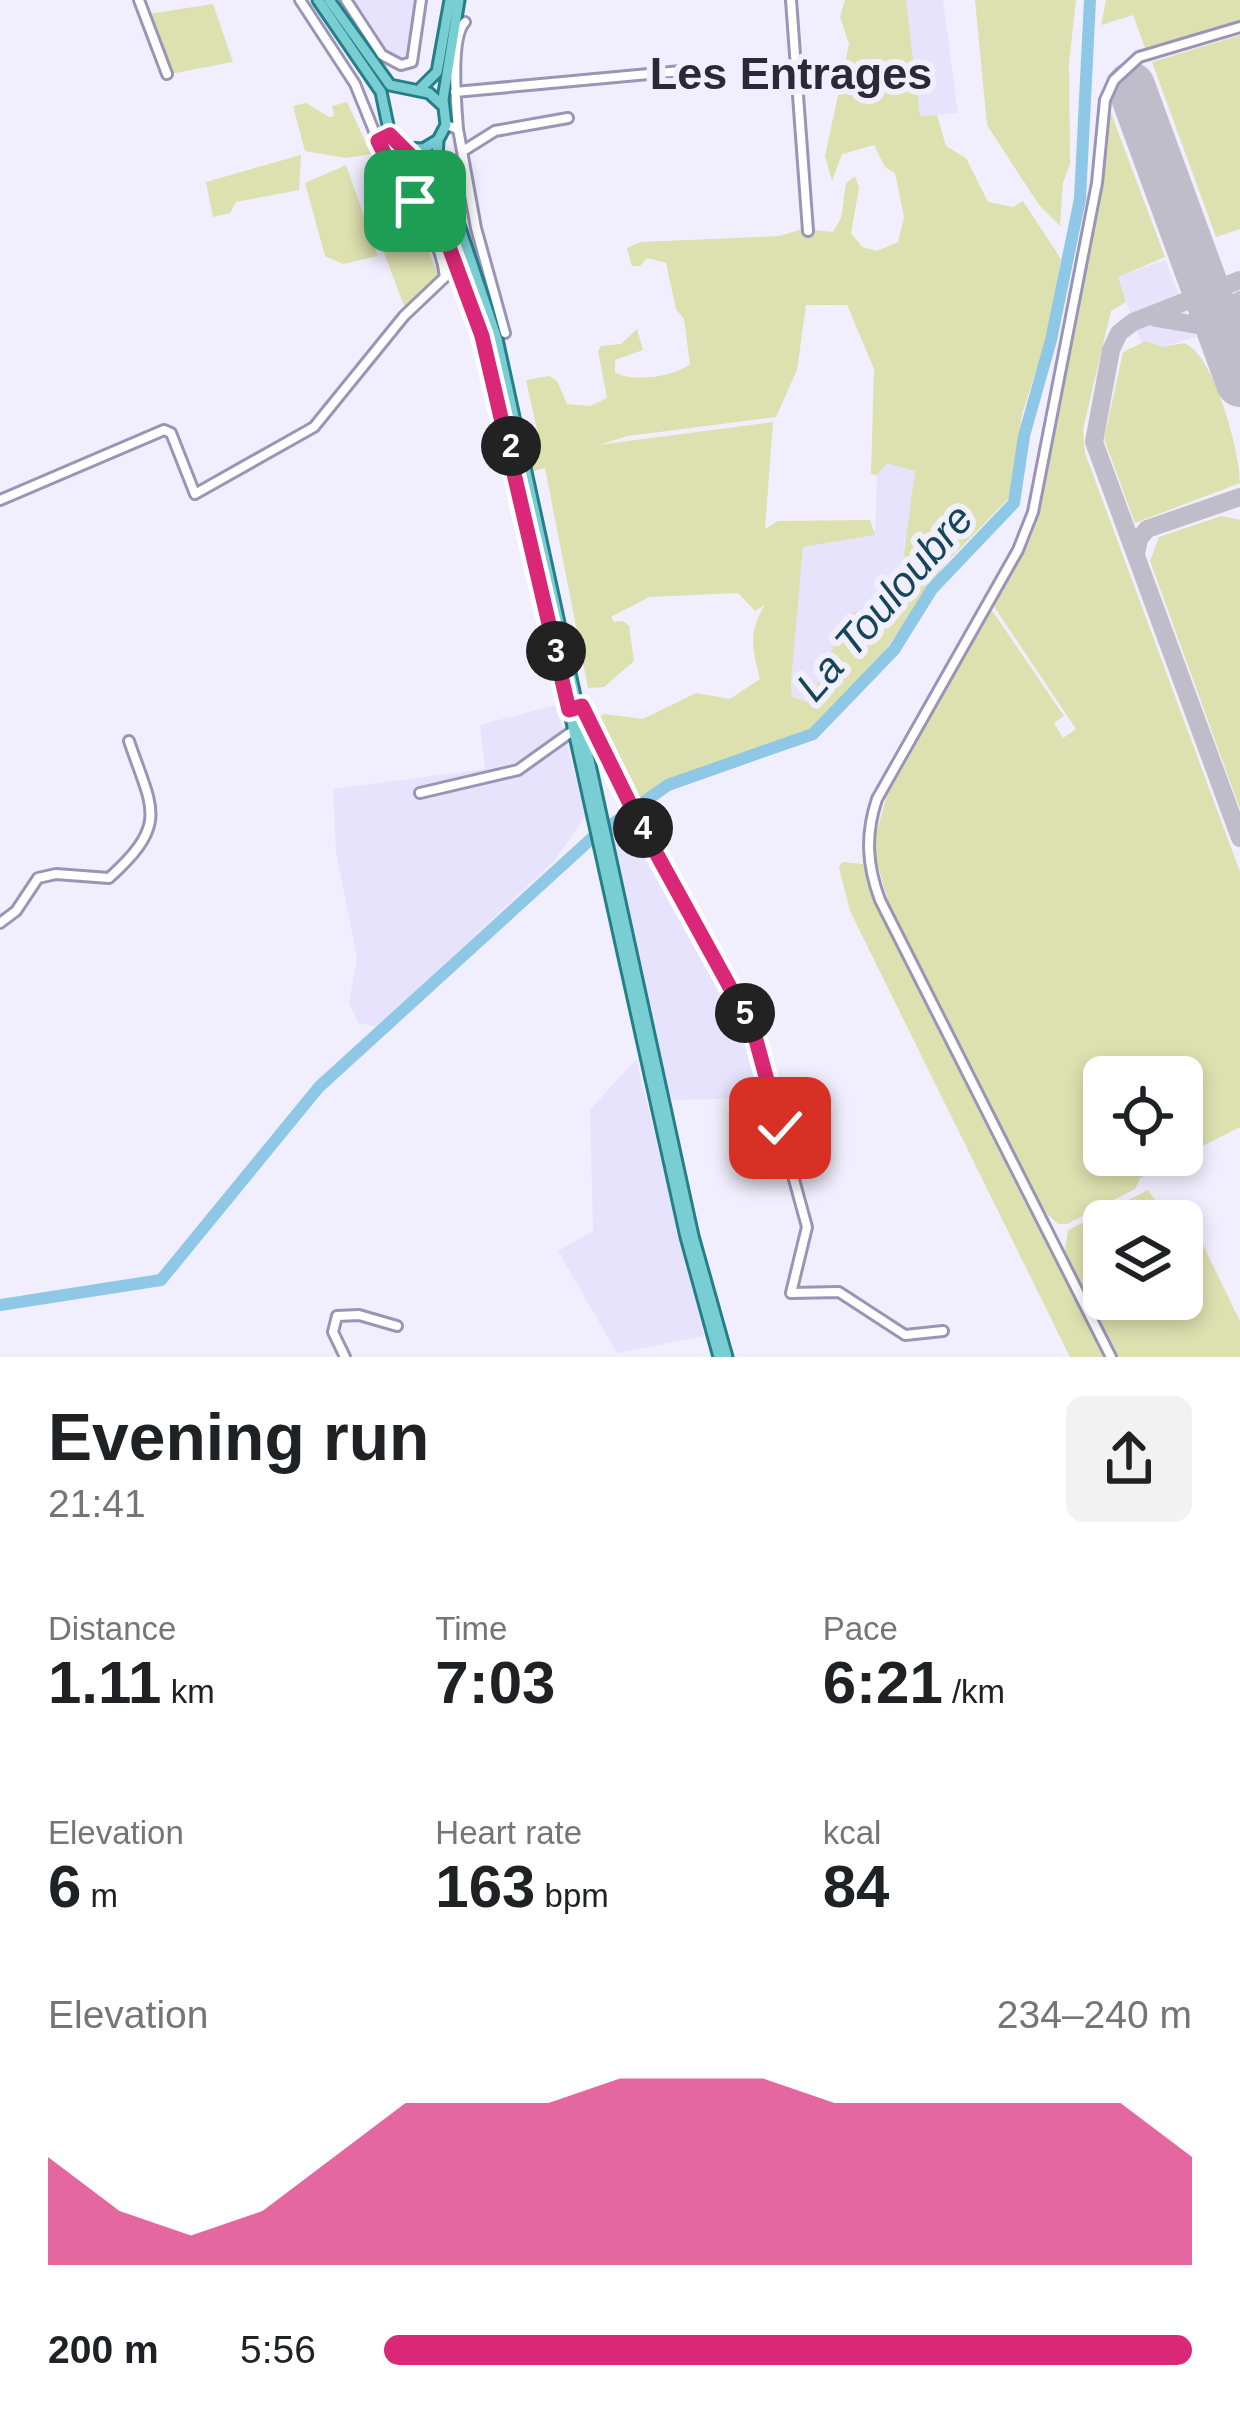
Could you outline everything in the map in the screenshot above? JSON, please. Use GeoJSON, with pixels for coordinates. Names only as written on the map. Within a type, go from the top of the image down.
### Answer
{"type":"FeatureCollection","features":[{"type":"Feature","properties":{"kind":"main road"},"geometry":{"type":"LineString","coordinates":[[318,0],[381,92],[390,135],[418,163],[488,356],[578,729],[681,1217],[719,1357]]}},
{"type":"Feature","properties":{"kind":"main road"},"geometry":{"type":"LineString","coordinates":[[330,0],[390,85],[438,99],[444,108]]}},
{"type":"Feature","properties":{"kind":"main road"},"geometry":{"type":"LineString","coordinates":[[387,111],[436,72],[450,0]]}},
{"type":"Feature","properties":{"kind":"main road"},"geometry":{"type":"LineString","coordinates":[[406,148],[423,149],[438,140],[446,125],[444,108],[459,0]]}},
{"type":"Feature","properties":{"kind":"main road"},"geometry":{"type":"LineString","coordinates":[[438,140],[441,171],[497,339],[573,709]]}},
{"type":"Feature","properties":{"kind":"main road"},"geometry":{"type":"LineString","coordinates":[[603,846],[719,1357]]}},
{"type":"Feature","properties":{"kind":"street"},"geometry":{"type":"LineString","coordinates":[[140,0],[167,74]]}},
{"type":"Feature","properties":{"kind":"street"},"geometry":{"type":"LineString","coordinates":[[0,500],[164,430],[171,433],[196,494],[314,427],[404,316],[445,278],[424,214],[400,184],[355,84],[300,0]]}},
{"type":"Feature","properties":{"kind":"street"},"geometry":{"type":"LineString","coordinates":[[346,0],[382,55],[401,65],[412,62],[421,0]]}},
{"type":"Feature","properties":{"kind":"street"},"geometry":{"type":"LineString","coordinates":[[791,0],[808,231]]}},
{"type":"Feature","properties":{"kind":"street"},"geometry":{"type":"LineString","coordinates":[[465,22],[459,29],[458,129],[476,228],[505,333]]}},
{"type":"Feature","properties":{"kind":"street"},"geometry":{"type":"LineString","coordinates":[[1111,1357],[880,900],[870,874],[868,836],[877,799],[1018,550],[1033,512],[1097,182],[1105,100],[1114,80],[1138,58],[1240,27]]}},
{"type":"Feature","properties":{"kind":"street"},"geometry":{"type":"LineString","coordinates":[[455,92],[692,70]]}},
{"type":"Feature","properties":{"kind":"street"},"geometry":{"type":"LineString","coordinates":[[462,152],[495,131],[568,118]]}},
{"type":"Feature","properties":{"kind":"street"},"geometry":{"type":"LineString","coordinates":[[446,125],[458,129]]}},
{"type":"Feature","properties":{"kind":"street"},"geometry":{"type":"LineString","coordinates":[[378,141],[390,135]]}},
{"type":"Feature","properties":{"kind":"street"},"geometry":{"type":"LineString","coordinates":[[573,709],[582,706],[638,820],[753,1029],[806,1227],[791,1293],[839,1292],[905,1335],[943,1331]]}},
{"type":"Feature","properties":{"kind":"street"},"geometry":{"type":"LineString","coordinates":[[420,793],[518,770],[578,729]]}},
{"type":"Feature","properties":{"kind":"street"},"geometry":{"type":"LineString","coordinates":[[0,923],[16,910],[38,878],[56,874],[109,878],[149,830],[152,809],[129,741]]}},
{"type":"Feature","properties":{"kind":"street"},"geometry":{"type":"LineString","coordinates":[[345,1357],[333,1332],[337,1316],[359,1315],[397,1326]]}},
{"type":"Feature","properties":{"kind":"shaded area"},"geometry":{"type":"Polygon","coordinates":[[[355,0],[419,0],[415,57],[393,59],[355,0]]]}},
{"type":"Feature","properties":{"kind":"shaded area"},"geometry":{"type":"Polygon","coordinates":[[[906,0],[943,0],[958,113],[920,116],[906,0]]]}},
{"type":"Feature","properties":{"kind":"shaded area"},"geometry":{"type":"Polygon","coordinates":[[[1165,260],[1196,337],[1163,347],[1141,342],[1117,277],[1165,260]]]}},
{"type":"Feature","properties":{"kind":"shaded area"},"geometry":{"type":"Polygon","coordinates":[[[887,462],[916,471],[898,601],[889,607],[850,613],[824,665],[812,703],[800,703],[792,697],[791,683],[803,547],[875,535],[877,475],[887,462]]]}},
{"type":"Feature","properties":{"kind":"shaded area"},"geometry":{"type":"Polygon","coordinates":[[[556,705],[586,816],[554,861],[377,1027],[358,1023],[349,1003],[357,957],[336,853],[333,789],[485,769],[480,725],[556,705]]]}},
{"type":"Feature","properties":{"kind":"shaded area"},"geometry":{"type":"Polygon","coordinates":[[[635,824],[738,1013],[761,1098],[671,1100],[610,831],[635,824]]]}},
{"type":"Feature","properties":{"kind":"shaded area"},"geometry":{"type":"Polygon","coordinates":[[[636,1059],[704,1336],[617,1353],[558,1251],[593,1231],[590,1110],[636,1059]]]}},
{"type":"Feature","properties":{"kind":"green space"},"geometry":{"type":"Polygon","coordinates":[[[845,0],[906,0],[920,116],[937,115],[946,146],[966,158],[988,202],[1013,207],[1023,201],[1061,259],[1046,340],[1022,414],[1010,497],[946,563],[885,651],[807,734],[663,782],[635,805],[592,722],[604,714],[643,719],[696,693],[730,699],[760,679],[753,641],[765,605],[755,611],[738,593],[649,597],[611,617],[629,626],[634,661],[604,687],[588,688],[545,468],[533,471],[525,432],[537,430],[526,380],[549,376],[557,381],[567,404],[590,406],[607,398],[601,346],[621,344],[637,329],[643,350],[615,360],[615,373],[654,377],[690,364],[684,319],[676,309],[666,263],[647,258],[640,266],[632,266],[627,248],[641,242],[779,236],[803,229],[833,232],[841,218],[846,183],[855,176],[859,188],[851,233],[862,247],[877,251],[898,242],[904,217],[895,173],[885,167],[874,145],[842,154],[832,181],[825,156],[849,44],[840,17],[845,0]],[[806,305],[797,370],[776,417],[628,436],[598,445],[773,422],[765,529],[778,521],[870,520],[875,535],[803,547],[791,683],[792,697],[811,703],[850,613],[889,607],[898,601],[915,471],[887,463],[877,475],[871,474],[874,369],[847,305],[806,305]]]}},
{"type":"Feature","properties":{"kind":"green space"},"geometry":{"type":"Polygon","coordinates":[[[975,0],[1076,0],[1069,63],[1070,164],[1063,183],[1060,226],[1039,205],[987,125],[975,0]]]}},
{"type":"Feature","properties":{"kind":"green space"},"geometry":{"type":"Polygon","coordinates":[[[1106,0],[1240,0],[1240,21],[1145,48],[1133,15],[1101,25],[1106,0]]]}},
{"type":"Feature","properties":{"kind":"green space"},"geometry":{"type":"Polygon","coordinates":[[[213,4],[233,62],[170,74],[149,14],[213,4]]]}},
{"type":"Feature","properties":{"kind":"green space"},"geometry":{"type":"Polygon","coordinates":[[[1240,35],[1240,229],[1216,237],[1152,62],[1240,35]]]}},
{"type":"Feature","properties":{"kind":"green space"},"geometry":{"type":"Polygon","coordinates":[[[347,102],[371,154],[346,158],[305,151],[293,106],[306,103],[329,117],[334,116],[332,106],[347,102]]]}},
{"type":"Feature","properties":{"kind":"green space"},"geometry":{"type":"Polygon","coordinates":[[[1111,113],[1165,257],[1118,277],[1126,302],[1111,311],[1083,429],[1085,453],[1240,872],[1240,1127],[1203,1146],[1203,1056],[1083,1056],[1083,1176],[1144,1176],[1135,1189],[1114,1200],[1083,1200],[1083,1216],[1067,1224],[1058,1224],[1041,1208],[893,920],[876,858],[875,838],[886,798],[991,609],[1064,716],[1054,723],[1063,738],[1076,729],[993,605],[1032,535],[1111,113]]]}},
{"type":"Feature","properties":{"kind":"green space"},"geometry":{"type":"Polygon","coordinates":[[[301,155],[299,190],[236,202],[230,213],[213,217],[206,182],[301,155]]]}},
{"type":"Feature","properties":{"kind":"green space"},"geometry":{"type":"Polygon","coordinates":[[[346,165],[378,256],[343,264],[325,256],[305,183],[346,165]]]}},
{"type":"Feature","properties":{"kind":"green space"},"geometry":{"type":"Polygon","coordinates":[[[414,213],[437,272],[436,281],[406,311],[372,221],[414,213]]]}},
{"type":"Feature","properties":{"kind":"green space"},"geometry":{"type":"Polygon","coordinates":[[[1146,341],[1163,347],[1184,343],[1205,365],[1230,428],[1240,483],[1135,523],[1104,439],[1123,352],[1146,341]]]}},
{"type":"Feature","properties":{"kind":"green space"},"geometry":{"type":"Polygon","coordinates":[[[1221,516],[1240,520],[1240,809],[1150,561],[1159,537],[1221,516]]]}},
{"type":"Feature","properties":{"kind":"green space"},"geometry":{"type":"Polygon","coordinates":[[[842,862],[863,864],[874,899],[1083,1312],[1083,1320],[1087,1320],[1106,1357],[1070,1357],[850,911],[839,868],[842,862]]]}},
{"type":"Feature","properties":{"kind":"green space"},"geometry":{"type":"Polygon","coordinates":[[[1148,1190],[1155,1200],[1128,1200],[1148,1190]]]}},
{"type":"Feature","properties":{"kind":"green space"},"geometry":{"type":"Polygon","coordinates":[[[1083,1222],[1083,1292],[1064,1255],[1068,1230],[1083,1222]]]}},
{"type":"Feature","properties":{"kind":"green space"},"geometry":{"type":"Polygon","coordinates":[[[1203,1245],[1240,1321],[1240,1357],[1116,1357],[1097,1320],[1203,1320],[1203,1245]]]}},
{"type":"Feature","properties":{"kind":"waterway","name":"La Touloubre"},"geometry":{"type":"LineString","coordinates":[[0,1305],[161,1280],[319,1087],[591,839],[668,785],[813,734],[894,650],[932,589],[1014,503],[1024,436],[1051,340],[1080,199],[1090,0]]}},
{"type":"Feature","properties":{"kind":"taxiway"},"geometry":{"type":"LineString","coordinates":[[1240,280],[1133,322],[1119,333],[1111,350],[1094,442],[1240,838]]}},
{"type":"Feature","properties":{"kind":"taxiway"},"geometry":{"type":"LineString","coordinates":[[1227,349],[1229,321],[1240,300]]}},
{"type":"Feature","properties":{"kind":"taxiway"},"geometry":{"type":"LineString","coordinates":[[1156,318],[1203,326],[1227,349]]}},
{"type":"Feature","properties":{"kind":"taxiway"},"geometry":{"type":"LineString","coordinates":[[1136,554],[1147,529],[1240,497]]}},
{"type":"Feature","properties":{"kind":"runway"},"geometry":{"type":"LineString","coordinates":[[1131,86],[1240,383]]}},
{"type":"Feature","properties":{"kind":"district","name":"Les Entrages"},"geometry":{"type":"Point","coordinates":[791,73]}},
{"type":"Feature","properties":{"kind":"route"},"geometry":{"type":"LineString","coordinates":[[415,201],[400,184],[378,141],[390,135],[418,163],[482,336],[500,397],[569,710],[582,706],[638,820],[753,1029],[780,1128]]}}]}
